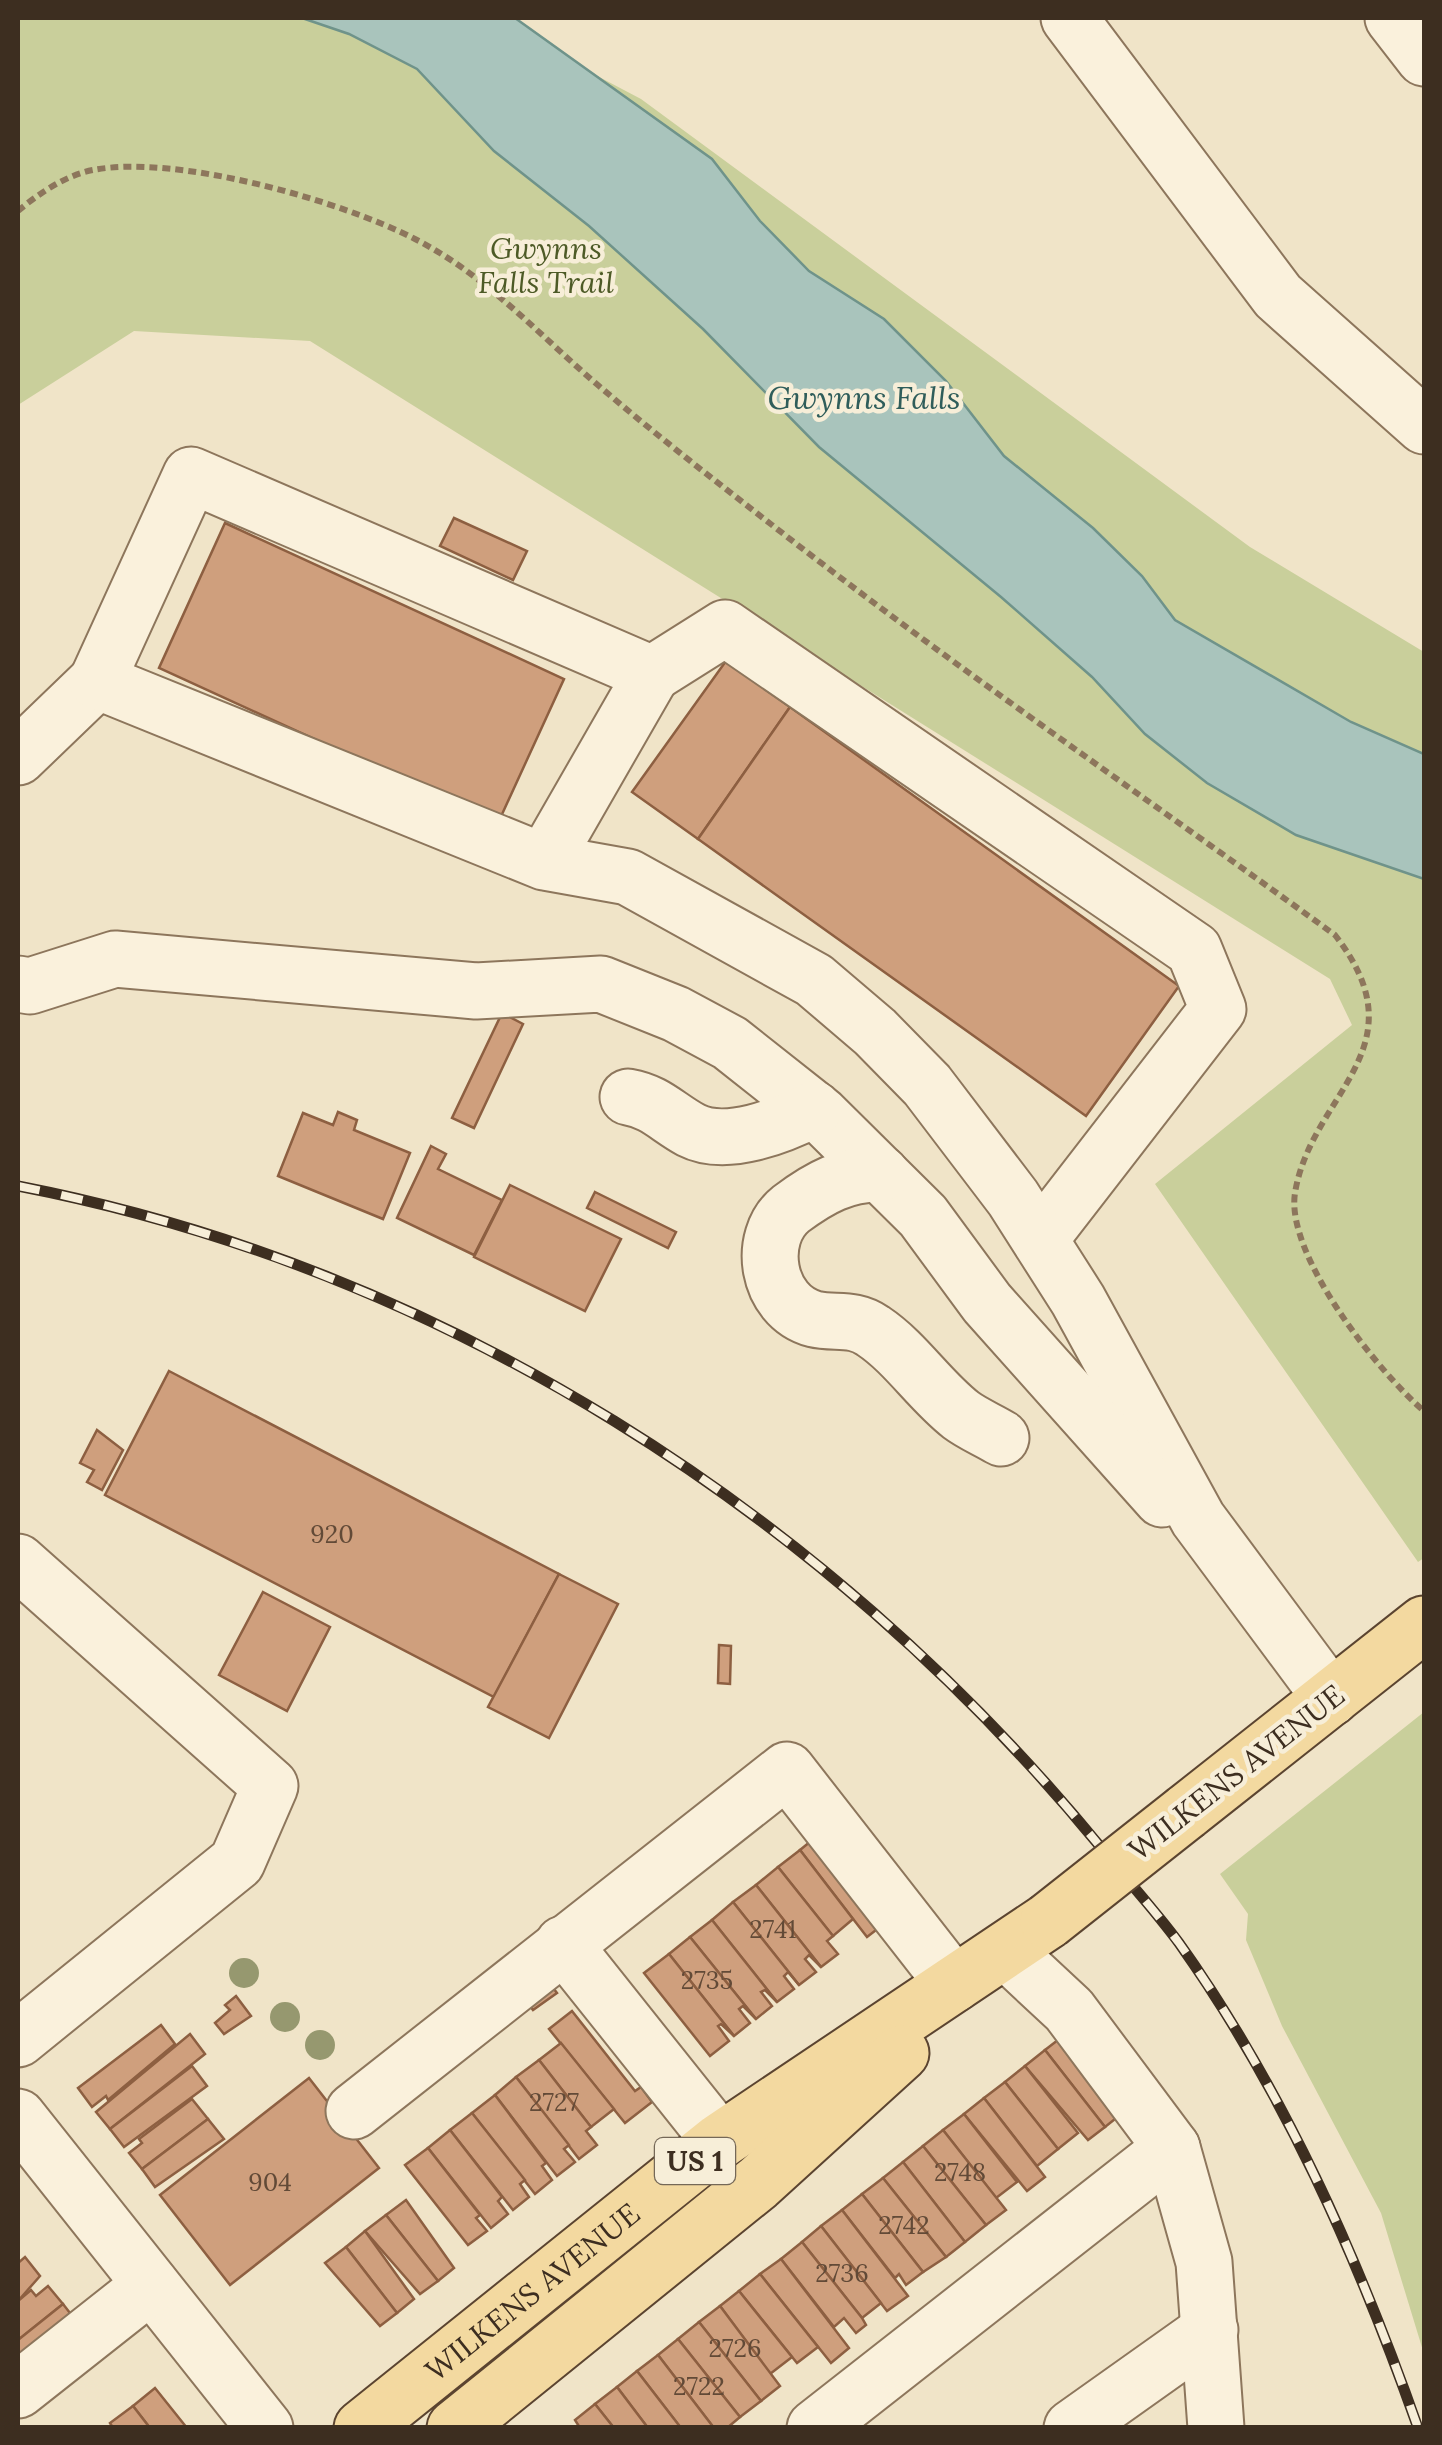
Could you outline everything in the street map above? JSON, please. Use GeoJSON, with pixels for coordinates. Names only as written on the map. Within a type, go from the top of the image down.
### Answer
{"type":"FeatureCollection","features":[{"type":"Feature","properties":{"kind":"main road","name":"WILKENS AVENUE"},"geometry":{"type":"LineString","coordinates":[[455,2428],[758,2183],[1029,1938],[1424,1624]]}},
{"type":"Feature","properties":{"kind":"main road","name":"WILKENS AVENUE"},"geometry":{"type":"LineString","coordinates":[[362,2428],[720,2141],[1029,1938]]}},
{"type":"Feature","properties":{"kind":"street"},"geometry":{"type":"LineString","coordinates":[[1070,18],[1278,296],[1424,426]]}},
{"type":"Feature","properties":{"kind":"street"},"geometry":{"type":"LineString","coordinates":[[1393,18],[1424,58]]}},
{"type":"Feature","properties":{"kind":"street"},"geometry":{"type":"LineString","coordinates":[[18,757],[97,680],[192,475],[652,674]]}},
{"type":"Feature","properties":{"kind":"street"},"geometry":{"type":"LineString","coordinates":[[544,862],[652,674],[724,628],[1194,950],[1218,1009],[1040,1239]]}},
{"type":"Feature","properties":{"kind":"street"},"geometry":{"type":"LineString","coordinates":[[97,680],[544,862],[628,877],[814,980],[876,1032],[926,1085],[1040,1239],[1198,1519],[1331,1698]]}},
{"type":"Feature","properties":{"kind":"street"},"geometry":{"type":"LineString","coordinates":[[18,984],[30,986],[115,960],[476,990],[600,984],[676,1014],[730,1043],[814,1110],[881,1174],[924,1216],[987,1303],[1174,1511],[1198,1519]]}},
{"type":"Feature","properties":{"kind":"street"},"geometry":{"type":"LineString","coordinates":[[628,1097],[662,1106],[688,1129],[708,1137],[739,1135],[814,1110]]}},
{"type":"Feature","properties":{"kind":"street"},"geometry":{"type":"LineString","coordinates":[[881,1174],[861,1174],[830,1184],[779,1219],[767,1253],[779,1290],[794,1307],[814,1319],[846,1320],[873,1331],[962,1415],[1000,1438]]}},
{"type":"Feature","properties":{"kind":"street"},"geometry":{"type":"LineString","coordinates":[[18,1562],[270,1786],[237,1862],[18,2039]]}},
{"type":"Feature","properties":{"kind":"street"},"geometry":{"type":"LineString","coordinates":[[354,2111],[786,1770],[954,1984]]}},
{"type":"Feature","properties":{"kind":"street"},"geometry":{"type":"LineString","coordinates":[[1029,1938],[1069,2010],[1172,2148],[1204,2262],[1216,2428]]}},
{"type":"Feature","properties":{"kind":"street"},"geometry":{"type":"LineString","coordinates":[[563,1944],[720,2141]]}},
{"type":"Feature","properties":{"kind":"street"},"geometry":{"type":"LineString","coordinates":[[18,2117],[265,2428]]}},
{"type":"Feature","properties":{"kind":"street"},"geometry":{"type":"LineString","coordinates":[[815,2428],[1172,2148]]}},
{"type":"Feature","properties":{"kind":"street"},"geometry":{"type":"LineString","coordinates":[[18,2390],[151,2285]]}},
{"type":"Feature","properties":{"kind":"street"},"geometry":{"type":"LineString","coordinates":[[1072,2428],[1210,2330]]}},
{"type":"Feature","properties":{"kind":"green space","name":"Gwynns Falls Trail"},"geometry":{"type":"Polygon","coordinates":[[[18,18],[487,18],[641,99],[1250,547],[1424,652],[1424,1558],[1418,1562],[1155,1184],[1352,1025],[1330,979],[310,341],[134,331],[18,405],[18,18]]]}},
{"type":"Feature","properties":{"kind":"green space"},"geometry":{"type":"Polygon","coordinates":[[[1424,1712],[1424,2354],[1381,2213],[1282,2026],[1246,1940],[1248,1914],[1220,1874],[1424,1712]]]}},
{"type":"Feature","properties":{"kind":"water","name":"Gwynns Falls"},"geometry":{"type":"Polygon","coordinates":[[[302,18],[515,18],[712,159],[760,221],[809,271],[884,319],[946,381],[1004,456],[1093,528],[1142,576],[1175,620],[1351,722],[1424,754],[1424,879],[1296,835],[1207,783],[1145,734],[1092,677],[1001,597],[819,447],[703,329],[589,226],[494,151],[417,69],[349,34],[302,18]]]}},
{"type":"Feature","properties":{"kind":"building"},"geometry":{"type":"Polygon","coordinates":[[[454,518],[527,551],[513,580],[440,546],[454,518]]]}},
{"type":"Feature","properties":{"kind":"building"},"geometry":{"type":"Polygon","coordinates":[[[225,523],[564,679],[498,823],[159,668],[225,523]]]}},
{"type":"Feature","properties":{"kind":"building"},"geometry":{"type":"Polygon","coordinates":[[[726,661],[790,707],[698,839],[632,792],[726,661]]]}},
{"type":"Feature","properties":{"kind":"building"},"geometry":{"type":"Polygon","coordinates":[[[790,707],[1179,986],[1086,1116],[698,839],[790,707]]]}},
{"type":"Feature","properties":{"kind":"building"},"geometry":{"type":"Polygon","coordinates":[[[502,1013],[523,1024],[474,1128],[452,1118],[502,1013]]]}},
{"type":"Feature","properties":{"kind":"building"},"geometry":{"type":"Polygon","coordinates":[[[338,1112],[357,1120],[354,1130],[410,1153],[383,1219],[278,1176],[303,1113],[333,1125],[338,1112]]]}},
{"type":"Feature","properties":{"kind":"building"},"geometry":{"type":"Polygon","coordinates":[[[431,1146],[446,1154],[438,1169],[502,1200],[474,1255],[397,1218],[431,1146]]]}},
{"type":"Feature","properties":{"kind":"building"},"geometry":{"type":"Polygon","coordinates":[[[510,1185],[621,1239],[585,1311],[474,1257],[510,1185]]]}},
{"type":"Feature","properties":{"kind":"building"},"geometry":{"type":"Polygon","coordinates":[[[595,1192],[676,1232],[668,1248],[587,1208],[595,1192]]]}},
{"type":"Feature","properties":{"kind":"building"},"geometry":{"type":"Polygon","coordinates":[[[169,1371],[559,1574],[494,1697],[105,1495],[169,1371]]]}},
{"type":"Feature","properties":{"kind":"building"},"geometry":{"type":"Polygon","coordinates":[[[97,1430],[123,1450],[102,1490],[87,1482],[94,1470],[80,1463],[97,1430]]]}},
{"type":"Feature","properties":{"kind":"building"},"geometry":{"type":"Polygon","coordinates":[[[559,1574],[618,1604],[549,1738],[488,1707],[559,1574]]]}},
{"type":"Feature","properties":{"kind":"building"},"geometry":{"type":"Polygon","coordinates":[[[263,1592],[330,1627],[287,1711],[219,1675],[263,1592]]]}},
{"type":"Feature","properties":{"kind":"building"},"geometry":{"type":"Polygon","coordinates":[[[719,1645],[731,1646],[730,1684],[718,1683],[719,1645]]]}},
{"type":"Feature","properties":{"kind":"building"},"geometry":{"type":"Polygon","coordinates":[[[822,1832],[889,1920],[867,1937],[800,1850],[822,1832]]]}},
{"type":"Feature","properties":{"kind":"building"},"geometry":{"type":"Polygon","coordinates":[[[800,1850],[853,1919],[833,1936],[778,1867],[800,1850]]]}},
{"type":"Feature","properties":{"kind":"building"},"geometry":{"type":"Polygon","coordinates":[[[778,1867],[833,1936],[827,1941],[838,1954],[821,1967],[756,1885],[778,1867]]]}},
{"type":"Feature","properties":{"kind":"building"},"geometry":{"type":"Polygon","coordinates":[[[756,1885],[821,1967],[809,1955],[805,1959],[816,1972],[799,1985],[733,1902],[756,1885]]]}},
{"type":"Feature","properties":{"kind":"building"},"geometry":{"type":"Polygon","coordinates":[[[733,1902],[799,1985],[788,1972],[784,1976],[794,1989],[777,2002],[712,1920],[733,1902]]]}},
{"type":"Feature","properties":{"kind":"building"},"geometry":{"type":"Polygon","coordinates":[[[712,1920],[777,2002],[765,1990],[761,1992],[772,2006],[756,2019],[690,1937],[712,1920]]]}},
{"type":"Feature","properties":{"kind":"building"},"geometry":{"type":"Polygon","coordinates":[[[690,1937],[756,2019],[743,2006],[739,2009],[750,2023],[734,2036],[669,1954],[690,1937]]]}},
{"type":"Feature","properties":{"kind":"building"},"geometry":{"type":"Polygon","coordinates":[[[669,1954],[734,2036],[721,2024],[718,2026],[729,2041],[710,2056],[644,1973],[669,1954]]]}},
{"type":"Feature","properties":{"kind":"building"},"geometry":{"type":"Polygon","coordinates":[[[543,1975],[557,1993],[533,2010],[520,1993],[543,1975]]]}},
{"type":"Feature","properties":{"kind":"building"},"geometry":{"type":"Polygon","coordinates":[[[236,1996],[251,2016],[224,2034],[215,2023],[230,2010],[225,2005],[236,1996]]]}},
{"type":"Feature","properties":{"kind":"building"},"geometry":{"type":"Polygon","coordinates":[[[572,2011],[635,2091],[641,2087],[652,2102],[625,2123],[549,2029],[572,2011]]]}},
{"type":"Feature","properties":{"kind":"building"},"geometry":{"type":"Polygon","coordinates":[[[161,2025],[175,2044],[108,2100],[106,2096],[92,2107],[78,2088],[161,2025]]]}},
{"type":"Feature","properties":{"kind":"building"},"geometry":{"type":"Polygon","coordinates":[[[1067,2033],[1125,2111],[1105,2127],[1045,2050],[1067,2033]]]}},
{"type":"Feature","properties":{"kind":"building"},"geometry":{"type":"Polygon","coordinates":[[[190,2034],[205,2054],[110,2129],[96,2112],[190,2034]]]}},
{"type":"Feature","properties":{"kind":"building"},"geometry":{"type":"Polygon","coordinates":[[[561,2043],[614,2109],[591,2127],[539,2060],[561,2043]]]}},
{"type":"Feature","properties":{"kind":"building"},"geometry":{"type":"Polygon","coordinates":[[[1045,2050],[1105,2127],[1088,2140],[1025,2066],[1045,2050]]]}},
{"type":"Feature","properties":{"kind":"building"},"geometry":{"type":"Polygon","coordinates":[[[539,2060],[591,2127],[586,2131],[597,2145],[579,2159],[516,2077],[539,2060]]]}},
{"type":"Feature","properties":{"kind":"building"},"geometry":{"type":"Polygon","coordinates":[[[192,2066],[207,2086],[124,2147],[110,2129],[192,2066]]]}},
{"type":"Feature","properties":{"kind":"building"},"geometry":{"type":"Polygon","coordinates":[[[1025,2066],[1078,2133],[1058,2149],[1005,2082],[1025,2066]]]}},
{"type":"Feature","properties":{"kind":"building"},"geometry":{"type":"Polygon","coordinates":[[[516,2077],[569,2145],[564,2149],[575,2162],[557,2176],[495,2095],[516,2077]]]}},
{"type":"Feature","properties":{"kind":"building"},"geometry":{"type":"Polygon","coordinates":[[[309,2078],[379,2168],[230,2285],[160,2195],[309,2078]]]}},
{"type":"Feature","properties":{"kind":"building"},"geometry":{"type":"Polygon","coordinates":[[[1005,2082],[1058,2149],[1037,2166],[984,2098],[1005,2082]]]}},
{"type":"Feature","properties":{"kind":"building"},"geometry":{"type":"Polygon","coordinates":[[[495,2095],[546,2163],[542,2166],[552,2180],[535,2194],[472,2113],[495,2095]]]}},
{"type":"Feature","properties":{"kind":"building"},"geometry":{"type":"Polygon","coordinates":[[[984,2098],[1045,2177],[1027,2191],[964,2114],[984,2098]]]}},
{"type":"Feature","properties":{"kind":"building"},"geometry":{"type":"Polygon","coordinates":[[[192,2099],[208,2119],[142,2169],[129,2153],[142,2143],[139,2139],[192,2099]]]}},
{"type":"Feature","properties":{"kind":"building"},"geometry":{"type":"Polygon","coordinates":[[[472,2113],[525,2180],[520,2184],[529,2197],[513,2210],[450,2130],[472,2113]]]}},
{"type":"Feature","properties":{"kind":"building"},"geometry":{"type":"Polygon","coordinates":[[[964,2114],[1017,2182],[996,2198],[943,2130],[964,2114]]]}},
{"type":"Feature","properties":{"kind":"building"},"geometry":{"type":"Polygon","coordinates":[[[208,2119],[224,2139],[155,2187],[142,2169],[208,2119]]]}},
{"type":"Feature","properties":{"kind":"building"},"geometry":{"type":"Polygon","coordinates":[[[450,2130],[502,2197],[498,2201],[508,2214],[491,2228],[428,2148],[450,2130]]]}},
{"type":"Feature","properties":{"kind":"building"},"geometry":{"type":"Polygon","coordinates":[[[943,2130],[1006,2210],[986,2225],[923,2146],[943,2130]]]}},
{"type":"Feature","properties":{"kind":"building"},"geometry":{"type":"Polygon","coordinates":[[[923,2146],[986,2225],[965,2242],[903,2162],[923,2146]]]}},
{"type":"Feature","properties":{"kind":"building"},"geometry":{"type":"Polygon","coordinates":[[[428,2148],[480,2215],[476,2218],[487,2231],[468,2245],[405,2165],[428,2148]]]}},
{"type":"Feature","properties":{"kind":"building"},"geometry":{"type":"Polygon","coordinates":[[[903,2162],[965,2242],[946,2257],[883,2178],[903,2162]]]}},
{"type":"Feature","properties":{"kind":"building"},"geometry":{"type":"Polygon","coordinates":[[[883,2178],[946,2257],[923,2272],[862,2194],[883,2178]]]}},
{"type":"Feature","properties":{"kind":"building"},"geometry":{"type":"Polygon","coordinates":[[[862,2194],[923,2272],[906,2285],[899,2274],[895,2278],[842,2210],[862,2194]]]}},
{"type":"Feature","properties":{"kind":"building"},"geometry":{"type":"Polygon","coordinates":[[[406,2200],[454,2268],[438,2281],[386,2215],[406,2200]]]}},
{"type":"Feature","properties":{"kind":"building"},"geometry":{"type":"Polygon","coordinates":[[[842,2210],[908,2296],[887,2311],[821,2226],[842,2210]]]}},
{"type":"Feature","properties":{"kind":"building"},"geometry":{"type":"Polygon","coordinates":[[[386,2215],[438,2281],[420,2294],[365,2231],[386,2215]]]}},
{"type":"Feature","properties":{"kind":"building"},"geometry":{"type":"Polygon","coordinates":[[[821,2226],[881,2303],[862,2318],[802,2242],[821,2226]]]}},
{"type":"Feature","properties":{"kind":"building"},"geometry":{"type":"Polygon","coordinates":[[[365,2231],[414,2299],[397,2313],[346,2247],[365,2231]]]}},
{"type":"Feature","properties":{"kind":"building"},"geometry":{"type":"Polygon","coordinates":[[[802,2242],[862,2318],[866,2325],[856,2333],[844,2318],[834,2327],[781,2259],[802,2242]]]}},
{"type":"Feature","properties":{"kind":"building"},"geometry":{"type":"Polygon","coordinates":[[[346,2247],[397,2313],[380,2326],[325,2263],[346,2247]]]}},
{"type":"Feature","properties":{"kind":"building"},"geometry":{"type":"Polygon","coordinates":[[[25,2257],[40,2276],[18,2301],[18,2263],[25,2257]]]}},
{"type":"Feature","properties":{"kind":"building"},"geometry":{"type":"Polygon","coordinates":[[[781,2259],[849,2348],[831,2363],[760,2274],[781,2259]]]}},
{"type":"Feature","properties":{"kind":"building"},"geometry":{"type":"Polygon","coordinates":[[[760,2274],[818,2347],[797,2363],[739,2291],[760,2274]]]}},
{"type":"Feature","properties":{"kind":"building"},"geometry":{"type":"Polygon","coordinates":[[[48,2286],[63,2304],[18,2340],[18,2301],[31,2290],[36,2296],[48,2286]]]}},
{"type":"Feature","properties":{"kind":"building"},"geometry":{"type":"Polygon","coordinates":[[[739,2291],[792,2357],[770,2374],[720,2306],[739,2291]]]}},
{"type":"Feature","properties":{"kind":"building"},"geometry":{"type":"Polygon","coordinates":[[[63,2304],[77,2322],[18,2376],[18,2340],[63,2304]]]}},
{"type":"Feature","properties":{"kind":"building"},"geometry":{"type":"Polygon","coordinates":[[[720,2306],[780,2386],[761,2401],[699,2322],[720,2306]]]}},
{"type":"Feature","properties":{"kind":"building"},"geometry":{"type":"Polygon","coordinates":[[[699,2322],[761,2401],[740,2417],[678,2339],[699,2322]]]}},
{"type":"Feature","properties":{"kind":"building"},"geometry":{"type":"Polygon","coordinates":[[[678,2339],[740,2417],[727,2428],[714,2428],[658,2355],[678,2339]]]}},
{"type":"Feature","properties":{"kind":"building"},"geometry":{"type":"Polygon","coordinates":[[[658,2355],[714,2428],[681,2428],[637,2371],[658,2355]]]}},
{"type":"Feature","properties":{"kind":"building"},"geometry":{"type":"Polygon","coordinates":[[[637,2371],[681,2428],[648,2428],[617,2387],[637,2371]]]}},
{"type":"Feature","properties":{"kind":"building"},"geometry":{"type":"Polygon","coordinates":[[[617,2387],[648,2428],[614,2428],[595,2404],[617,2387]]]}},
{"type":"Feature","properties":{"kind":"building"},"geometry":{"type":"Polygon","coordinates":[[[155,2388],[187,2428],[150,2428],[133,2406],[155,2388]]]}},
{"type":"Feature","properties":{"kind":"building"},"geometry":{"type":"Polygon","coordinates":[[[595,2404],[614,2428],[580,2428],[575,2420],[595,2404]]]}},
{"type":"Feature","properties":{"kind":"building"},"geometry":{"type":"Polygon","coordinates":[[[133,2406],[150,2428],[113,2428],[110,2423],[133,2406]]]}},
{"type":"Feature","properties":{"kind":"railway"},"geometry":{"type":"LineString","coordinates":[[18,1186],[175,1224],[327,1277],[474,1343],[615,1421],[748,1512],[874,1613],[991,1724],[1098,1844],[1169,1930],[1217,1999],[1315,2177],[1370,2301],[1418,2428]]}}]}
